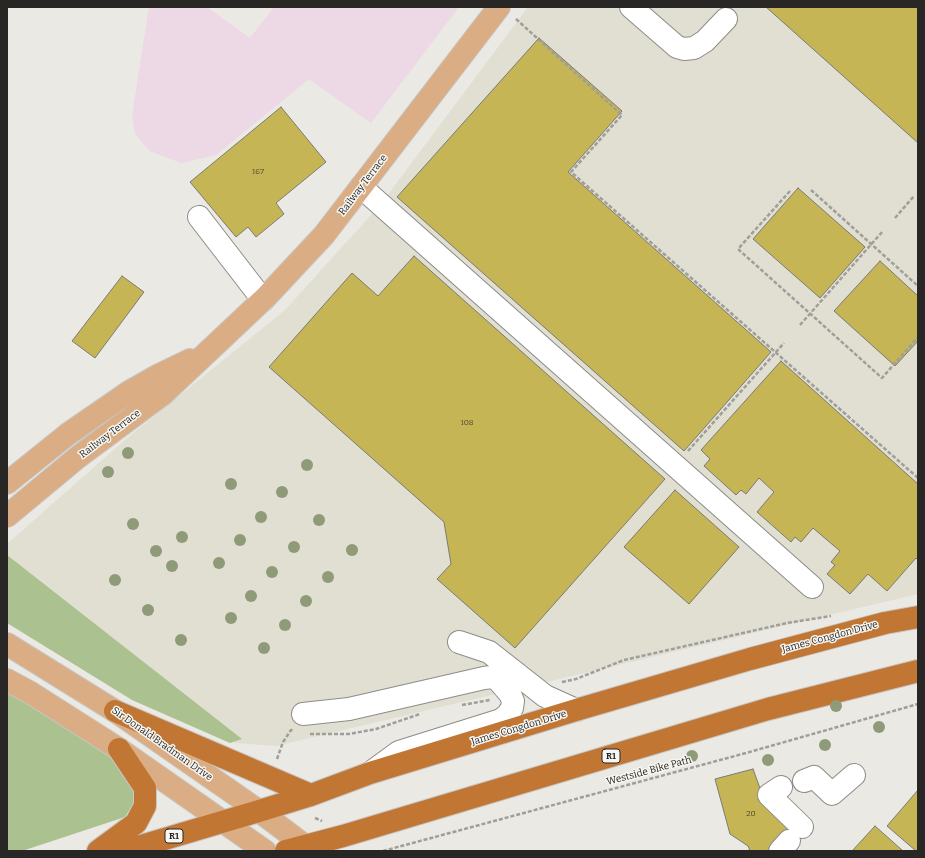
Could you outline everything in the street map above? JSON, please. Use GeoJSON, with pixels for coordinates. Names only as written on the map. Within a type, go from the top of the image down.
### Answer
{"type":"FeatureCollection","features":[{"type":"Feature","properties":{"kind":"highway","name":"James Congdon Drive"},"geometry":{"type":"LineString","coordinates":[[124,851],[311,795],[370,773],[576,710],[750,659],[885,623],[918,616]]}},
{"type":"Feature","properties":{"kind":"highway","name":"R1"},"geometry":{"type":"LineString","coordinates":[[301,849],[768,709],[918,671]]}},
{"type":"Feature","properties":{"kind":"highway"},"geometry":{"type":"LineString","coordinates":[[115,711],[311,795]]}},
{"type":"Feature","properties":{"kind":"highway"},"geometry":{"type":"LineString","coordinates":[[98,851],[136,824],[145,806],[145,788],[119,750]]}},
{"type":"Feature","properties":{"kind":"main road","name":"Railway Terrace"},"geometry":{"type":"LineString","coordinates":[[7,516],[78,457],[163,394],[263,300],[324,236],[361,187],[507,13]]}},
{"type":"Feature","properties":{"kind":"main road","name":"Railway Terrace"},"geometry":{"type":"LineString","coordinates":[[7,482],[68,434],[130,392],[157,376],[211,350]]}},
{"type":"Feature","properties":{"kind":"main road","name":"Sir Donald Bradman Drive"},"geometry":{"type":"LineString","coordinates":[[7,644],[115,711],[259,811],[301,849]]}},
{"type":"Feature","properties":{"kind":"main road"},"geometry":{"type":"LineString","coordinates":[[7,680],[31,693],[119,750],[265,851]]}},
{"type":"Feature","properties":{"kind":"lane"},"geometry":{"type":"LineString","coordinates":[[631,7],[677,47],[684,49],[694,48],[705,41],[726,19]]}},
{"type":"Feature","properties":{"kind":"lane"},"geometry":{"type":"LineString","coordinates":[[361,187],[812,587]]}},
{"type":"Feature","properties":{"kind":"lane"},"geometry":{"type":"LineString","coordinates":[[199,217],[263,300]]}},
{"type":"Feature","properties":{"kind":"lane"},"geometry":{"type":"LineString","coordinates":[[460,642],[489,652],[545,696],[576,710]]}},
{"type":"Feature","properties":{"kind":"lane"},"geometry":{"type":"LineString","coordinates":[[303,714],[349,709],[491,677],[498,680],[510,694],[513,701],[512,708],[501,720],[399,752],[370,773]]}},
{"type":"Feature","properties":{"kind":"lane"},"geometry":{"type":"LineString","coordinates":[[804,781],[814,777],[832,794],[854,775]]}},
{"type":"Feature","properties":{"kind":"lane"},"geometry":{"type":"LineString","coordinates":[[781,787],[769,795],[790,840]]}},
{"type":"Feature","properties":{"kind":"path"},"geometry":{"type":"LineString","coordinates":[[507,13],[622,115],[571,172],[918,478]]}},
{"type":"Feature","properties":{"kind":"path"},"geometry":{"type":"LineString","coordinates":[[790,190],[738,249],[882,378],[918,337]]}},
{"type":"Feature","properties":{"kind":"path"},"geometry":{"type":"LineString","coordinates":[[811,190],[918,286]]}},
{"type":"Feature","properties":{"kind":"path"},"geometry":{"type":"LineString","coordinates":[[895,218],[914,196]]}},
{"type":"Feature","properties":{"kind":"path"},"geometry":{"type":"LineString","coordinates":[[800,325],[883,231]]}},
{"type":"Feature","properties":{"kind":"path"},"geometry":{"type":"LineString","coordinates":[[675,466],[776,353],[784,342]]}},
{"type":"Feature","properties":{"kind":"path"},"geometry":{"type":"LineString","coordinates":[[560,682],[576,679],[624,660],[787,623],[833,615]]}},
{"type":"Feature","properties":{"kind":"path","name":"Westside Bike Path"},"geometry":{"type":"LineString","coordinates":[[383,851],[746,753],[918,704]]}},
{"type":"Feature","properties":{"kind":"shaded area"},"geometry":{"type":"Polygon","coordinates":[[[149,7],[207,7],[250,38],[274,7],[459,7],[371,123],[309,79],[216,155],[181,163],[150,151],[135,134],[132,116],[149,7]]]}},
{"type":"Feature","properties":{"kind":"shaded area"},"geometry":{"type":"Polygon","coordinates":[[[528,7],[918,7],[918,594],[276,746],[235,743],[7,569],[7,544],[126,439],[285,310],[381,204],[528,7]]]}},
{"type":"Feature","properties":{"kind":"green space"},"geometry":{"type":"Polygon","coordinates":[[[7,555],[242,739],[230,743],[132,700],[7,623],[7,555]]]}},
{"type":"Feature","properties":{"kind":"green space"},"geometry":{"type":"Polygon","coordinates":[[[7,692],[113,754],[132,785],[135,801],[125,817],[22,851],[7,851],[7,692]]]}},
{"type":"Feature","properties":{"kind":"building"},"geometry":{"type":"Polygon","coordinates":[[[766,7],[918,7],[918,143],[766,7]]]}},
{"type":"Feature","properties":{"kind":"building"},"geometry":{"type":"Polygon","coordinates":[[[539,38],[622,111],[568,172],[771,352],[684,451],[397,197],[539,38]]]}},
{"type":"Feature","properties":{"kind":"building"},"geometry":{"type":"Polygon","coordinates":[[[281,107],[326,162],[276,203],[284,214],[256,237],[248,227],[236,237],[190,182],[281,107]]]}},
{"type":"Feature","properties":{"kind":"building"},"geometry":{"type":"Polygon","coordinates":[[[798,188],[865,247],[820,298],[753,239],[798,188]]]}},
{"type":"Feature","properties":{"kind":"building"},"geometry":{"type":"Polygon","coordinates":[[[414,256],[665,479],[515,648],[437,579],[451,564],[444,522],[269,367],[352,273],[378,296],[414,256]]]}},
{"type":"Feature","properties":{"kind":"building"},"geometry":{"type":"Polygon","coordinates":[[[880,261],[918,296],[918,341],[895,366],[834,311],[880,261]]]}},
{"type":"Feature","properties":{"kind":"building"},"geometry":{"type":"Polygon","coordinates":[[[122,276],[144,292],[95,358],[72,341],[122,276]]]}},
{"type":"Feature","properties":{"kind":"building"},"geometry":{"type":"Polygon","coordinates":[[[781,361],[918,484],[918,560],[916,558],[887,591],[868,574],[850,594],[827,574],[835,565],[831,562],[840,551],[813,528],[801,542],[795,537],[791,542],[757,512],[774,492],[759,478],[746,494],[741,490],[736,495],[704,466],[710,459],[701,450],[781,361]]]}},
{"type":"Feature","properties":{"kind":"building"},"geometry":{"type":"Polygon","coordinates":[[[675,490],[739,547],[689,604],[624,547],[675,490]]]}},
{"type":"Feature","properties":{"kind":"building"},"geometry":{"type":"Polygon","coordinates":[[[753,769],[765,802],[791,826],[768,851],[750,851],[748,846],[730,834],[715,779],[753,769]]]}},
{"type":"Feature","properties":{"kind":"building"},"geometry":{"type":"Polygon","coordinates":[[[918,790],[918,851],[916,851],[887,826],[918,790]]]}},
{"type":"Feature","properties":{"kind":"building"},"geometry":{"type":"Polygon","coordinates":[[[875,826],[902,850],[852,851],[875,826]]]}}]}
